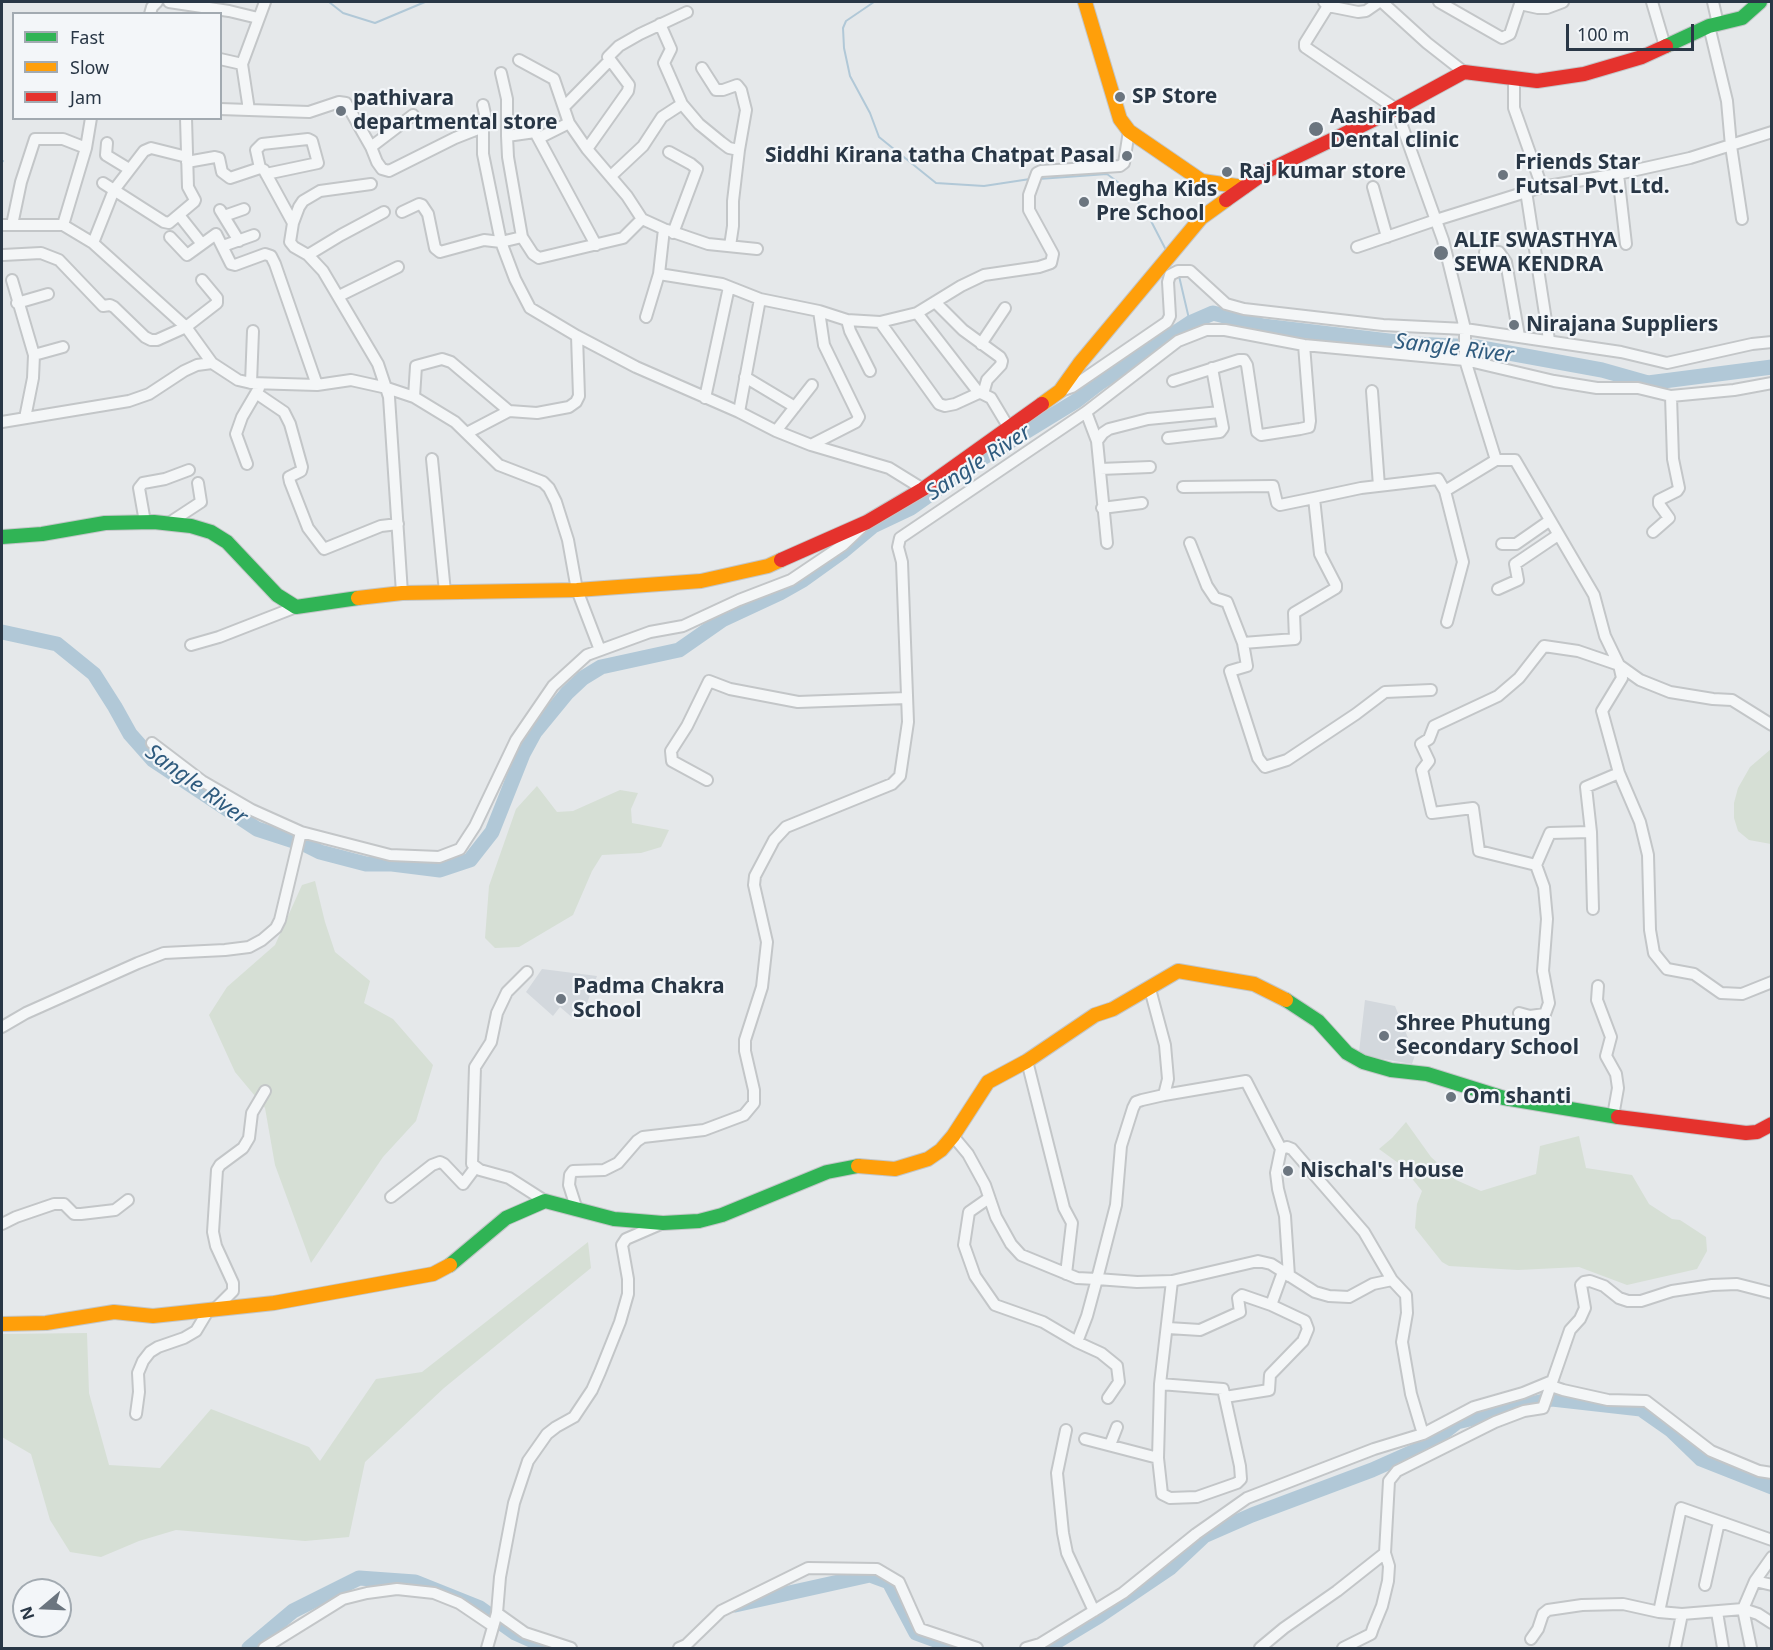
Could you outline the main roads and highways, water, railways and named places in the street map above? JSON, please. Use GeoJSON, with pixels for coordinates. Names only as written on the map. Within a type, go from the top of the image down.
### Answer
{"type":"FeatureCollection","features":[{"type":"Feature","properties":{"kind":"waterway"},"geometry":{"type":"LineString","coordinates":[[329,2],[343,13],[375,23],[425,2]]}},
{"type":"Feature","properties":{"kind":"waterway"},"geometry":{"type":"LineString","coordinates":[[874,2],[846,21],[843,28],[844,48],[850,76],[870,113],[879,137],[936,183],[984,186],[1030,179]]}},
{"type":"Feature","properties":{"kind":"waterway"},"geometry":{"type":"LineString","coordinates":[[1039,179],[1107,174],[1131,192],[1151,221],[1167,252]]}},
{"type":"Feature","properties":{"kind":"waterway"},"geometry":{"type":"LineString","coordinates":[[1179,276],[1190,323]]}},
{"type":"Feature","properties":{"kind":"waterway","name":"Sangle River"},"geometry":{"type":"LineString","coordinates":[[304,844],[320,852],[366,864],[392,864],[440,870],[470,860],[492,832],[523,754],[535,732],[567,693],[583,678],[601,667],[679,650],[722,620],[803,580],[873,526],[911,508],[976,462],[1076,401],[1190,323],[1213,313],[1263,326],[1414,344],[1476,347],[1602,370],[1648,383],[1772,367]]}},
{"type":"Feature","properties":{"kind":"waterway","name":"Sangle River"},"geometry":{"type":"LineString","coordinates":[[2,632],[57,644],[94,674],[130,734],[153,760],[257,829],[294,841]]}},
{"type":"Feature","properties":{"kind":"waterway"},"geometry":{"type":"LineString","coordinates":[[1046,1648],[1099,1616],[1170,1568],[1204,1536],[1252,1515],[1372,1470],[1426,1446],[1457,1422],[1552,1399],[1641,1409],[1671,1430],[1701,1459],[1772,1487]]}},
{"type":"Feature","properties":{"kind":"waterway"},"geometry":{"type":"LineString","coordinates":[[735,1605],[870,1575],[889,1582],[916,1633],[957,1648]]}},
{"type":"Feature","properties":{"kind":"waterway"},"geometry":{"type":"LineString","coordinates":[[249,1648],[293,1611],[359,1578],[415,1582],[480,1608],[515,1633],[549,1648]]}},
{"type":"Feature","properties":{"kind":"place","name":"SP Store"},"geometry":{"type":"Point","coordinates":[1120,97]}},
{"type":"Feature","properties":{"kind":"place","name":"pathivara departmental store"},"geometry":{"type":"Point","coordinates":[341,111]}},
{"type":"Feature","properties":{"kind":"place","name":"Aashirbad Dental clinic"},"geometry":{"type":"Point","coordinates":[1316,129]}},
{"type":"Feature","properties":{"kind":"place","name":"Siddhi Kirana tatha Chatpat Pasal"},"geometry":{"type":"Point","coordinates":[1127,156]}},
{"type":"Feature","properties":{"kind":"place","name":"Raj kumar store"},"geometry":{"type":"Point","coordinates":[1227,172]}},
{"type":"Feature","properties":{"kind":"place","name":"Friends Star Futsal Pvt. Ltd."},"geometry":{"type":"Point","coordinates":[1503,175]}},
{"type":"Feature","properties":{"kind":"place","name":"Megha Kids Pre School"},"geometry":{"type":"Point","coordinates":[1084,202]}},
{"type":"Feature","properties":{"kind":"place","name":"ALIF SWASTHYA SEWA KENDRA"},"geometry":{"type":"Point","coordinates":[1441,253]}},
{"type":"Feature","properties":{"kind":"place","name":"Nirajana Suppliers"},"geometry":{"type":"Point","coordinates":[1514,325]}},
{"type":"Feature","properties":{"kind":"place","name":"Padma Chakra School"},"geometry":{"type":"Point","coordinates":[561,999]}},
{"type":"Feature","properties":{"kind":"place","name":"Shree Phutung Secondary School"},"geometry":{"type":"Point","coordinates":[1384,1036]}},
{"type":"Feature","properties":{"kind":"place","name":"Om shanti"},"geometry":{"type":"Point","coordinates":[1451,1097]}},
{"type":"Feature","properties":{"kind":"place","name":"Nischal's House"},"geometry":{"type":"Point","coordinates":[1288,1171]}}]}
